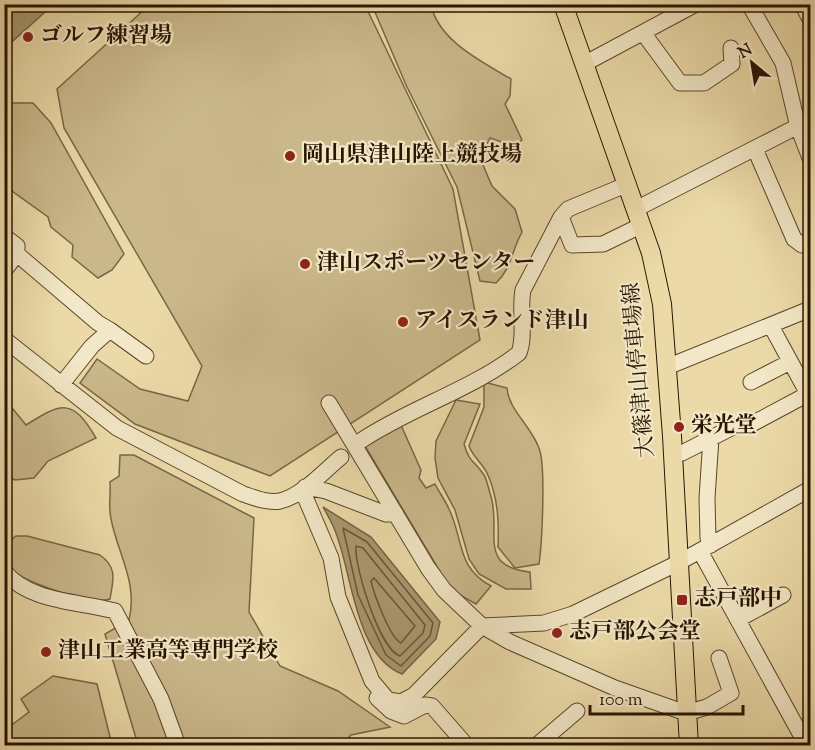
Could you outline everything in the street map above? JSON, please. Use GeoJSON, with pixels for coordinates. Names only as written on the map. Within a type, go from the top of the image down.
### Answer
{"type":"FeatureCollection","features":[{"type":"Feature","properties":{"kind":"main road","name":"大篠津山停車場線"},"geometry":{"type":"LineString","coordinates":[[563,4],[651,253],[662,304],[689,746]]}},
{"type":"Feature","properties":{"kind":"street"},"geometry":{"type":"LineString","coordinates":[[584,64],[644,34],[696,4]]}},
{"type":"Feature","properties":{"kind":"street"},"geometry":{"type":"LineString","coordinates":[[749,4],[783,63],[805,123],[810,158]]}},
{"type":"Feature","properties":{"kind":"street"},"geometry":{"type":"LineString","coordinates":[[802,4],[810,19]]}},
{"type":"Feature","properties":{"kind":"street"},"geometry":{"type":"LineString","coordinates":[[644,34],[680,83],[704,83],[732,64],[731,48]]}},
{"type":"Feature","properties":{"kind":"street"},"geometry":{"type":"LineString","coordinates":[[561,217],[572,245],[603,244],[639,217],[755,148],[805,123]]}},
{"type":"Feature","properties":{"kind":"street"},"geometry":{"type":"LineString","coordinates":[[755,148],[794,239],[802,245],[810,243]]}},
{"type":"Feature","properties":{"kind":"street"},"geometry":{"type":"LineString","coordinates":[[362,440],[410,412],[446,398],[519,353],[522,345],[521,303],[524,290],[561,217],[568,209],[628,184]]}},
{"type":"Feature","properties":{"kind":"street"},"geometry":{"type":"LineString","coordinates":[[4,236],[17,246],[17,254],[4,271]]}},
{"type":"Feature","properties":{"kind":"street"},"geometry":{"type":"LineString","coordinates":[[17,254],[98,323],[146,356]]}},
{"type":"Feature","properties":{"kind":"street"},"geometry":{"type":"LineString","coordinates":[[667,367],[810,309]]}},
{"type":"Feature","properties":{"kind":"street"},"geometry":{"type":"LineString","coordinates":[[673,455],[733,427],[750,425],[808,394],[771,326]]}},
{"type":"Feature","properties":{"kind":"street"},"geometry":{"type":"LineString","coordinates":[[61,385],[92,346],[110,330]]}},
{"type":"Feature","properties":{"kind":"street"},"geometry":{"type":"LineString","coordinates":[[4,339],[117,428],[243,495],[264,501],[281,501],[305,487],[341,457]]}},
{"type":"Feature","properties":{"kind":"street"},"geometry":{"type":"LineString","coordinates":[[752,382],[790,362]]}},
{"type":"Feature","properties":{"kind":"street"},"geometry":{"type":"LineString","coordinates":[[329,403],[444,590],[482,626],[510,642],[615,688],[686,713],[707,707],[731,693],[719,658]]}},
{"type":"Feature","properties":{"kind":"street"},"geometry":{"type":"LineString","coordinates":[[711,438],[706,548],[739,619],[807,746]]}},
{"type":"Feature","properties":{"kind":"street"},"geometry":{"type":"LineString","coordinates":[[305,487],[326,490],[386,514],[396,514]]}},
{"type":"Feature","properties":{"kind":"street"},"geometry":{"type":"LineString","coordinates":[[305,487],[306,499],[331,558],[338,597],[372,681],[373,692],[391,711],[404,716],[425,705],[432,706],[467,746]]}},
{"type":"Feature","properties":{"kind":"street"},"geometry":{"type":"LineString","coordinates":[[372,681],[388,700],[401,702],[414,695],[482,626],[544,623],[573,614],[678,563],[810,489]]}},
{"type":"Feature","properties":{"kind":"street"},"geometry":{"type":"LineString","coordinates":[[4,572],[11,580],[26,589],[49,598],[115,611],[161,699],[178,746]]}},
{"type":"Feature","properties":{"kind":"street"},"geometry":{"type":"LineString","coordinates":[[739,619],[783,595]]}},
{"type":"Feature","properties":{"kind":"street"},"geometry":{"type":"LineString","coordinates":[[536,746],[577,711]]}},
{"type":"Feature","properties":{"kind":"shaded area","name":"津山スポーツセンター"},"geometry":{"type":"Polygon","coordinates":[[[143,5],[365,5],[453,189],[480,340],[270,476],[135,424],[80,383],[97,359],[140,389],[188,401],[202,366],[64,128],[57,89],[146,8],[143,5]]]}},
{"type":"Feature","properties":{"kind":"shaded area"},"geometry":{"type":"Polygon","coordinates":[[[372,5],[431,5],[436,18],[452,39],[463,49],[511,79],[510,96],[505,104],[522,140],[514,146],[490,138],[480,158],[492,186],[515,209],[522,232],[508,266],[496,283],[480,281],[457,187],[406,85],[372,5]]]}},
{"type":"Feature","properties":{"kind":"shaded area"},"geometry":{"type":"Polygon","coordinates":[[[4,103],[33,103],[51,123],[124,254],[112,270],[98,278],[72,257],[73,245],[51,227],[48,217],[5,186],[4,103]]]}},
{"type":"Feature","properties":{"kind":"shaded area"},"geometry":{"type":"Polygon","coordinates":[[[484,382],[507,388],[511,403],[539,448],[543,487],[539,564],[515,568],[498,547],[498,518],[494,491],[487,473],[469,446],[484,407],[484,382]]]}},
{"type":"Feature","properties":{"kind":"shaded area"},"geometry":{"type":"Polygon","coordinates":[[[4,398],[26,425],[57,409],[73,410],[88,425],[96,438],[48,461],[34,478],[15,480],[5,475],[4,398]]]}},
{"type":"Feature","properties":{"kind":"shaded area"},"geometry":{"type":"Polygon","coordinates":[[[456,400],[480,404],[464,444],[470,459],[484,475],[487,484],[493,507],[494,544],[497,554],[502,562],[513,568],[530,572],[531,589],[506,589],[479,574],[469,559],[455,510],[438,478],[435,458],[436,441],[456,400]]]}},
{"type":"Feature","properties":{"kind":"shaded area"},"geometry":{"type":"Polygon","coordinates":[[[400,423],[421,470],[419,478],[426,488],[435,484],[454,520],[466,561],[480,579],[491,586],[476,604],[451,590],[365,446],[400,423]]]}},
{"type":"Feature","properties":{"kind":"shaded area"},"geometry":{"type":"Polygon","coordinates":[[[120,455],[134,455],[254,518],[249,612],[280,666],[338,691],[390,727],[351,735],[342,745],[138,745],[105,634],[129,620],[131,606],[129,581],[114,532],[110,510],[110,482],[119,476],[120,455]]]}},
{"type":"Feature","properties":{"kind":"shaded area"},"geometry":{"type":"Polygon","coordinates":[[[16,536],[27,536],[100,555],[112,570],[110,599],[88,599],[71,595],[37,584],[11,570],[4,561],[5,544],[16,536]]]}},
{"type":"Feature","properties":{"kind":"shaded area"},"geometry":{"type":"Polygon","coordinates":[[[53,676],[97,684],[112,745],[5,745],[5,730],[29,712],[21,699],[53,676]]]}},
{"type":"Feature","properties":{"kind":"water"},"geometry":{"type":"Polygon","coordinates":[[[5,4],[53,4],[53,5],[5,48],[5,4]]]}},
{"type":"Feature","properties":{"kind":"water"},"geometry":{"type":"Polygon","coordinates":[[[323,507],[371,537],[440,622],[436,639],[402,674],[387,665],[365,633],[337,536],[323,507]]]}},
{"type":"Feature","properties":{"kind":"place","name":"ゴルフ練習場"},"geometry":{"type":"Point","coordinates":[28,37]}},
{"type":"Feature","properties":{"kind":"place","name":"岡山県津山陸上競技場"},"geometry":{"type":"Point","coordinates":[290,156]}},
{"type":"Feature","properties":{"kind":"place","name":"津山スポーツセンター"},"geometry":{"type":"Point","coordinates":[305,264]}},
{"type":"Feature","properties":{"kind":"place","name":"アイスランド津山"},"geometry":{"type":"Point","coordinates":[403,322]}},
{"type":"Feature","properties":{"kind":"place","name":"栄光堂"},"geometry":{"type":"Point","coordinates":[679,427]}},
{"type":"Feature","properties":{"kind":"place","name":"志戸部中"},"geometry":{"type":"Point","coordinates":[682,600]}},
{"type":"Feature","properties":{"kind":"place","name":"志戸部公会堂"},"geometry":{"type":"Point","coordinates":[557,633]}},
{"type":"Feature","properties":{"kind":"place","name":"津山工業高等専門学校"},"geometry":{"type":"Point","coordinates":[46,652]}}]}
